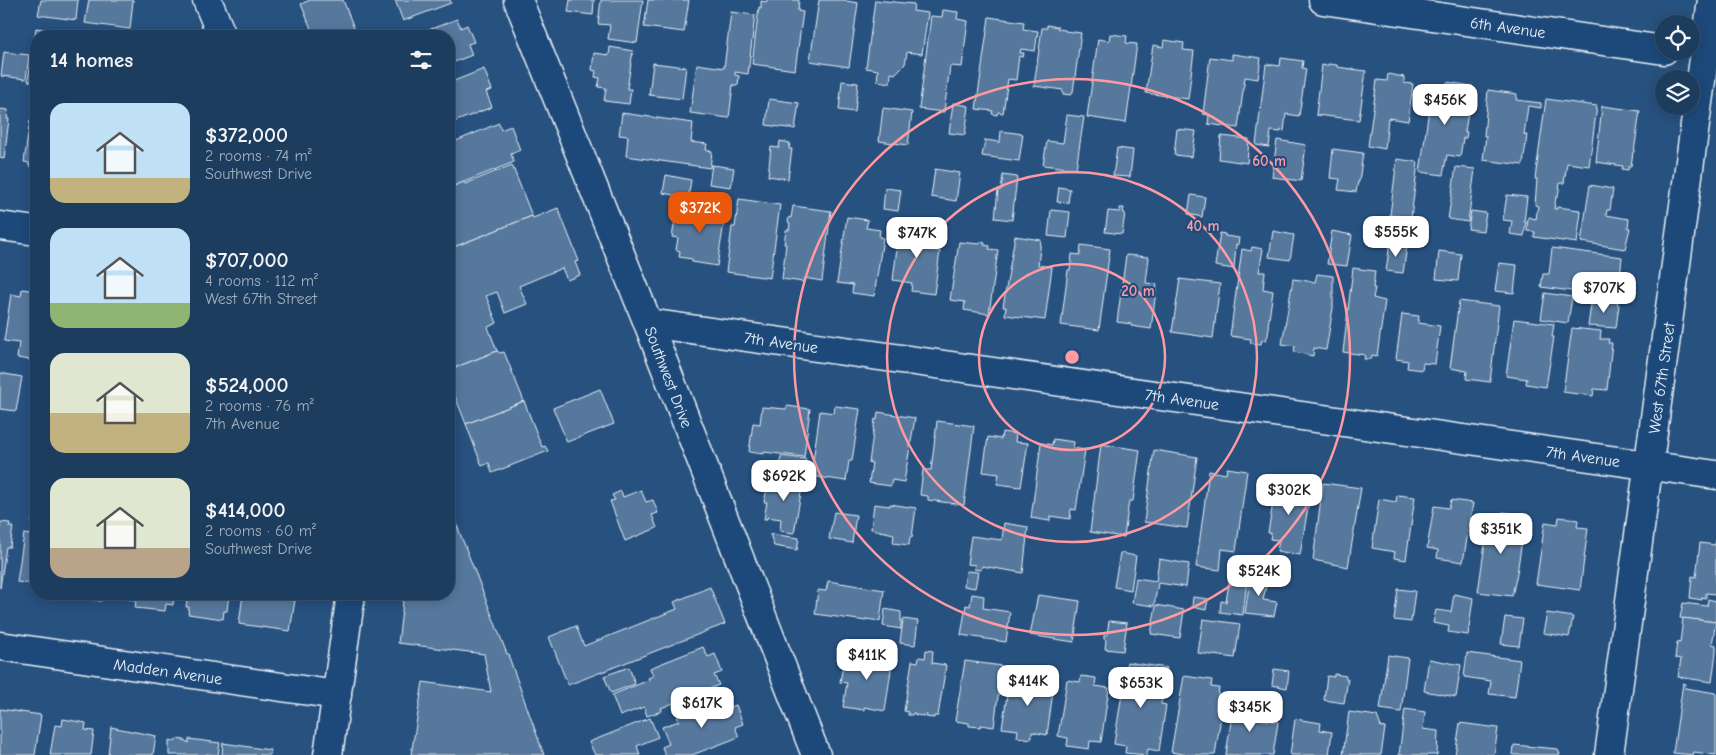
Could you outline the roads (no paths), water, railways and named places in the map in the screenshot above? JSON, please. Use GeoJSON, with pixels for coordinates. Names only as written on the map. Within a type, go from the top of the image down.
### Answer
{"type":"FeatureCollection","features":[{"type":"Feature","properties":{"kind":"street"},"geometry":{"type":"LineString","coordinates":[[207,0],[220,30]]}},
{"type":"Feature","properties":{"kind":"street","name":"Southwest Drive"},"geometry":{"type":"LineString","coordinates":[[518,0],[648,323],[816,755]]}},
{"type":"Feature","properties":{"kind":"street","name":"6th Avenue"},"geometry":{"type":"LineString","coordinates":[[1323,0],[1655,49]]}},
{"type":"Feature","properties":{"kind":"street","name":"West 67th Street"},"geometry":{"type":"LineString","coordinates":[[1609,755],[1649,466],[1710,56],[1712,0]]}},
{"type":"Feature","properties":{"kind":"street"},"geometry":{"type":"LineString","coordinates":[[0,226],[30,230]]}},
{"type":"Feature","properties":{"kind":"street","name":"7th Avenue"},"geometry":{"type":"LineString","coordinates":[[648,323],[1716,475]]}},
{"type":"Feature","properties":{"kind":"street"},"geometry":{"type":"LineString","coordinates":[[328,755],[350,600]]}},
{"type":"Feature","properties":{"kind":"street","name":"Madden Avenue"},"geometry":{"type":"LineString","coordinates":[[0,646],[337,695]]}}]}
